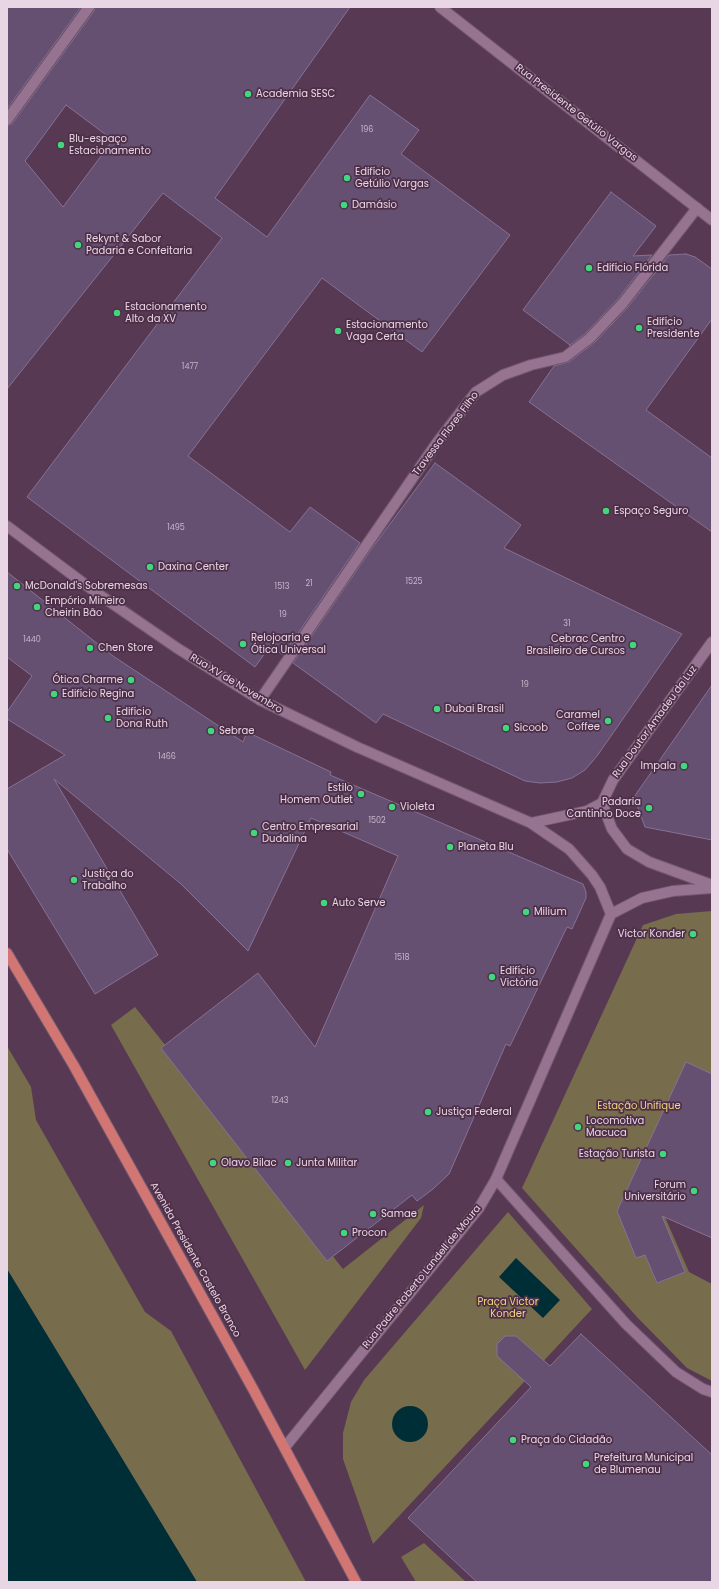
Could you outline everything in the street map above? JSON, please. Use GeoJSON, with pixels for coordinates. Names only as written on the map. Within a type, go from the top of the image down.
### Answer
{"type":"FeatureCollection","features":[{"type":"Feature","properties":{"kind":"main road","name":"Avenida Presidente Castelo Branco"},"geometry":{"type":"LineString","coordinates":[[7,952],[85,1086],[285,1447],[356,1582]]}},
{"type":"Feature","properties":{"kind":"street"},"geometry":{"type":"LineString","coordinates":[[7,120],[89,7]]}},
{"type":"Feature","properties":{"kind":"street","name":"Rua Presidente Getúlio Vargas"},"geometry":{"type":"LineString","coordinates":[[440,7],[712,220]]}},
{"type":"Feature","properties":{"kind":"street","name":"Travessa Flores Filho"},"geometry":{"type":"LineString","coordinates":[[260,700],[436,444],[476,392],[503,374],[531,365],[565,357],[590,338],[623,304],[697,208]]}},
{"type":"Feature","properties":{"kind":"street","name":"Rua XV de Novembro"},"geometry":{"type":"LineString","coordinates":[[7,526],[94,591],[177,648],[260,700],[357,747],[531,823],[569,849],[592,875],[600,887],[611,914]]}},
{"type":"Feature","properties":{"kind":"street","name":"Rua Doutor Amadeu da Luz"},"geometry":{"type":"LineString","coordinates":[[602,803],[613,780],[712,642]]}},
{"type":"Feature","properties":{"kind":"street"},"geometry":{"type":"LineString","coordinates":[[531,823],[587,810],[602,803],[612,829],[627,849],[649,862],[712,886]]}},
{"type":"Feature","properties":{"kind":"street"},"geometry":{"type":"LineString","coordinates":[[611,914],[642,898],[673,891],[712,886]]}},
{"type":"Feature","properties":{"kind":"street","name":"Rua Padre Roberto Landell de Moura"},"geometry":{"type":"LineString","coordinates":[[285,1447],[479,1208],[496,1179],[611,914]]}},
{"type":"Feature","properties":{"kind":"street"},"geometry":{"type":"LineString","coordinates":[[496,1179],[626,1324],[676,1372],[703,1389],[712,1392]]}},
{"type":"Feature","properties":{"kind":"green space","name":"Estação Unifique"},"geometry":{"type":"Polygon","coordinates":[[[712,911],[712,1139],[665,1217],[689,1272],[712,1284],[712,1381],[687,1368],[636,1316],[522,1188],[643,925],[676,914],[712,911]]]}},
{"type":"Feature","properties":{"kind":"green space"},"geometry":{"type":"Polygon","coordinates":[[[135,1007],[343,1269],[424,1205],[421,1218],[305,1370],[111,1025],[135,1007]]]}},
{"type":"Feature","properties":{"kind":"green space"},"geometry":{"type":"Polygon","coordinates":[[[7,1046],[31,1087],[36,1120],[145,1312],[171,1331],[306,1582],[197,1582],[7,1269],[7,1046]]]}},
{"type":"Feature","properties":{"kind":"green space","name":"Praça Victor Konder"},"geometry":{"type":"Polygon","coordinates":[[[508,1212],[592,1309],[373,1544],[343,1459],[343,1433],[351,1402],[364,1380],[508,1212]]]}},
{"type":"Feature","properties":{"kind":"green space"},"geometry":{"type":"Polygon","coordinates":[[[424,1543],[466,1582],[416,1582],[401,1557],[424,1543]]]}},
{"type":"Feature","properties":{"kind":"shaded area"},"geometry":{"type":"Polygon","coordinates":[[[516,1258],[560,1300],[543,1318],[499,1277],[516,1258]]]}},
{"type":"Feature","properties":{"kind":"shaded area"},"geometry":{"type":"Polygon","coordinates":[[[7,1269],[197,1582],[7,1582],[7,1269]]]}},
{"type":"Feature","properties":{"kind":"shaded area"},"geometry":{"type":"Polygon","coordinates":[[[414,1406],[423,1411],[427,1417],[427,1431],[423,1437],[414,1442],[406,1442],[397,1437],[393,1431],[392,1420],[397,1411],[403,1407],[414,1406]]]}},
{"type":"Feature","properties":{"kind":"building"},"geometry":{"type":"Polygon","coordinates":[[[7,7],[81,7],[7,109],[7,7]]]}},
{"type":"Feature","properties":{"kind":"building"},"geometry":{"type":"Polygon","coordinates":[[[95,7],[350,7],[215,198],[267,237],[370,95],[419,130],[401,154],[510,235],[422,352],[322,278],[188,456],[290,532],[310,507],[360,543],[283,655],[270,646],[255,667],[27,497],[222,238],[163,193],[7,389],[7,126],[12,124],[94,11],[95,7]],[[66,105],[25,161],[63,207],[113,140],[66,105]]]}},
{"type":"Feature","properties":{"kind":"building","name":"Edifício Flórida"},"geometry":{"type":"Polygon","coordinates":[[[611,192],[656,226],[633,256],[652,255],[618,299],[586,333],[569,346],[570,345],[523,310],[611,192]]]}},
{"type":"Feature","properties":{"kind":"building"},"geometry":{"type":"Polygon","coordinates":[[[686,254],[695,257],[712,269],[712,319],[646,410],[712,458],[712,532],[529,402],[554,366],[569,362],[595,342],[628,307],[669,255],[686,254]]]}},
{"type":"Feature","properties":{"kind":"building"},"geometry":{"type":"Polygon","coordinates":[[[435,463],[521,525],[504,548],[682,634],[597,756],[585,770],[572,778],[557,782],[540,783],[525,781],[383,714],[376,723],[293,663],[370,551],[435,463]]]}},
{"type":"Feature","properties":{"kind":"building"},"geometry":{"type":"Polygon","coordinates":[[[7,572],[113,656],[243,742],[247,732],[331,772],[330,775],[583,884],[586,892],[586,898],[572,929],[567,927],[510,1046],[506,1044],[449,1174],[417,1201],[412,1195],[327,1261],[161,1048],[258,973],[315,1047],[398,856],[311,818],[248,951],[181,884],[54,779],[158,955],[95,994],[7,849],[7,789],[65,755],[7,719],[7,712],[32,676],[7,657],[7,572]]]}},
{"type":"Feature","properties":{"kind":"building","name":"Impala"},"geometry":{"type":"Polygon","coordinates":[[[712,685],[712,840],[645,827],[634,797],[712,685]]]}},
{"type":"Feature","properties":{"kind":"building"},"geometry":{"type":"Polygon","coordinates":[[[686,1062],[712,1074],[712,1238],[662,1216],[685,1272],[657,1283],[645,1255],[636,1258],[617,1211],[686,1062]]]}},
{"type":"Feature","properties":{"kind":"building","name":"Prefeitura Municipal de Blumenau"},"geometry":{"type":"Polygon","coordinates":[[[581,1334],[712,1455],[712,1582],[477,1582],[408,1518],[531,1387],[497,1356],[497,1344],[505,1336],[516,1336],[550,1366],[581,1334]]]}},
{"type":"Feature","properties":{"kind":"place","name":"Academia SESC"},"geometry":{"type":"Point","coordinates":[248,94]}},
{"type":"Feature","properties":{"kind":"place","name":"Blu-espaço Estacionamento"},"geometry":{"type":"Point","coordinates":[61,145]}},
{"type":"Feature","properties":{"kind":"place","name":"Edifício Getúlio Vargas"},"geometry":{"type":"Point","coordinates":[347,178]}},
{"type":"Feature","properties":{"kind":"place","name":"Damásio"},"geometry":{"type":"Point","coordinates":[344,205]}},
{"type":"Feature","properties":{"kind":"place","name":"Rekynt & Sabor Padaria e Confeitaria"},"geometry":{"type":"Point","coordinates":[78,245]}},
{"type":"Feature","properties":{"kind":"place","name":"Edifício Flórida"},"geometry":{"type":"Point","coordinates":[589,268]}},
{"type":"Feature","properties":{"kind":"place","name":"Estacionamento Alto da XV"},"geometry":{"type":"Point","coordinates":[117,313]}},
{"type":"Feature","properties":{"kind":"place","name":"Edifício Presidente"},"geometry":{"type":"Point","coordinates":[639,328]}},
{"type":"Feature","properties":{"kind":"place","name":"Estacionamento Vaga Certa"},"geometry":{"type":"Point","coordinates":[338,331]}},
{"type":"Feature","properties":{"kind":"place","name":"Espaço Seguro"},"geometry":{"type":"Point","coordinates":[606,511]}},
{"type":"Feature","properties":{"kind":"place","name":"Daxina Center"},"geometry":{"type":"Point","coordinates":[150,567]}},
{"type":"Feature","properties":{"kind":"place","name":"McDonald's Sobremesas"},"geometry":{"type":"Point","coordinates":[17,586]}},
{"type":"Feature","properties":{"kind":"place","name":"Empório Mineiro Cheirin Bão"},"geometry":{"type":"Point","coordinates":[37,607]}},
{"type":"Feature","properties":{"kind":"place","name":"Relojoaria e Ótica Universal"},"geometry":{"type":"Point","coordinates":[243,644]}},
{"type":"Feature","properties":{"kind":"place","name":"Cebrac Centro Brasileiro de Cursos"},"geometry":{"type":"Point","coordinates":[633,645]}},
{"type":"Feature","properties":{"kind":"place","name":"Chen Store"},"geometry":{"type":"Point","coordinates":[90,648]}},
{"type":"Feature","properties":{"kind":"place","name":"Ótica Charme"},"geometry":{"type":"Point","coordinates":[131,680]}},
{"type":"Feature","properties":{"kind":"place","name":"Edifício Regina"},"geometry":{"type":"Point","coordinates":[54,694]}},
{"type":"Feature","properties":{"kind":"place","name":"Dubai Brasil"},"geometry":{"type":"Point","coordinates":[437,709]}},
{"type":"Feature","properties":{"kind":"place","name":"Edifício Dona Ruth"},"geometry":{"type":"Point","coordinates":[108,718]}},
{"type":"Feature","properties":{"kind":"place","name":"Caramel Coffee"},"geometry":{"type":"Point","coordinates":[608,721]}},
{"type":"Feature","properties":{"kind":"place","name":"Sicoob"},"geometry":{"type":"Point","coordinates":[506,728]}},
{"type":"Feature","properties":{"kind":"place","name":"Sebrae"},"geometry":{"type":"Point","coordinates":[211,731]}},
{"type":"Feature","properties":{"kind":"place","name":"Impala"},"geometry":{"type":"Point","coordinates":[684,766]}},
{"type":"Feature","properties":{"kind":"place","name":"Estilo Homem Outlet"},"geometry":{"type":"Point","coordinates":[361,794]}},
{"type":"Feature","properties":{"kind":"place","name":"Violeta"},"geometry":{"type":"Point","coordinates":[392,807]}},
{"type":"Feature","properties":{"kind":"place","name":"Padaria Cantinho Doce"},"geometry":{"type":"Point","coordinates":[649,808]}},
{"type":"Feature","properties":{"kind":"place","name":"Centro Empresarial Dudalina"},"geometry":{"type":"Point","coordinates":[254,833]}},
{"type":"Feature","properties":{"kind":"place","name":"Planeta Blu"},"geometry":{"type":"Point","coordinates":[450,847]}},
{"type":"Feature","properties":{"kind":"place","name":"Justiça do Trabalho"},"geometry":{"type":"Point","coordinates":[74,880]}},
{"type":"Feature","properties":{"kind":"place","name":"Auto Serve"},"geometry":{"type":"Point","coordinates":[324,903]}},
{"type":"Feature","properties":{"kind":"place","name":"Milium"},"geometry":{"type":"Point","coordinates":[526,912]}},
{"type":"Feature","properties":{"kind":"place","name":"Victor Konder"},"geometry":{"type":"Point","coordinates":[693,934]}},
{"type":"Feature","properties":{"kind":"place","name":"Edifício Victória"},"geometry":{"type":"Point","coordinates":[492,977]}},
{"type":"Feature","properties":{"kind":"place","name":"Justiça Federal"},"geometry":{"type":"Point","coordinates":[428,1112]}},
{"type":"Feature","properties":{"kind":"place","name":"Locomotiva Macuca"},"geometry":{"type":"Point","coordinates":[578,1127]}},
{"type":"Feature","properties":{"kind":"place","name":"Estação Turista"},"geometry":{"type":"Point","coordinates":[663,1154]}},
{"type":"Feature","properties":{"kind":"place","name":"Olavo Bilac"},"geometry":{"type":"Point","coordinates":[213,1163]}},
{"type":"Feature","properties":{"kind":"place","name":"Junta Militar"},"geometry":{"type":"Point","coordinates":[288,1163]}},
{"type":"Feature","properties":{"kind":"place","name":"Forum Universitário"},"geometry":{"type":"Point","coordinates":[694,1191]}},
{"type":"Feature","properties":{"kind":"place","name":"Samae"},"geometry":{"type":"Point","coordinates":[373,1214]}},
{"type":"Feature","properties":{"kind":"place","name":"Procon"},"geometry":{"type":"Point","coordinates":[344,1233]}},
{"type":"Feature","properties":{"kind":"place","name":"Praça do Cidadão"},"geometry":{"type":"Point","coordinates":[513,1440]}},
{"type":"Feature","properties":{"kind":"place","name":"Prefeitura Municipal de Blumenau"},"geometry":{"type":"Point","coordinates":[586,1464]}}]}
